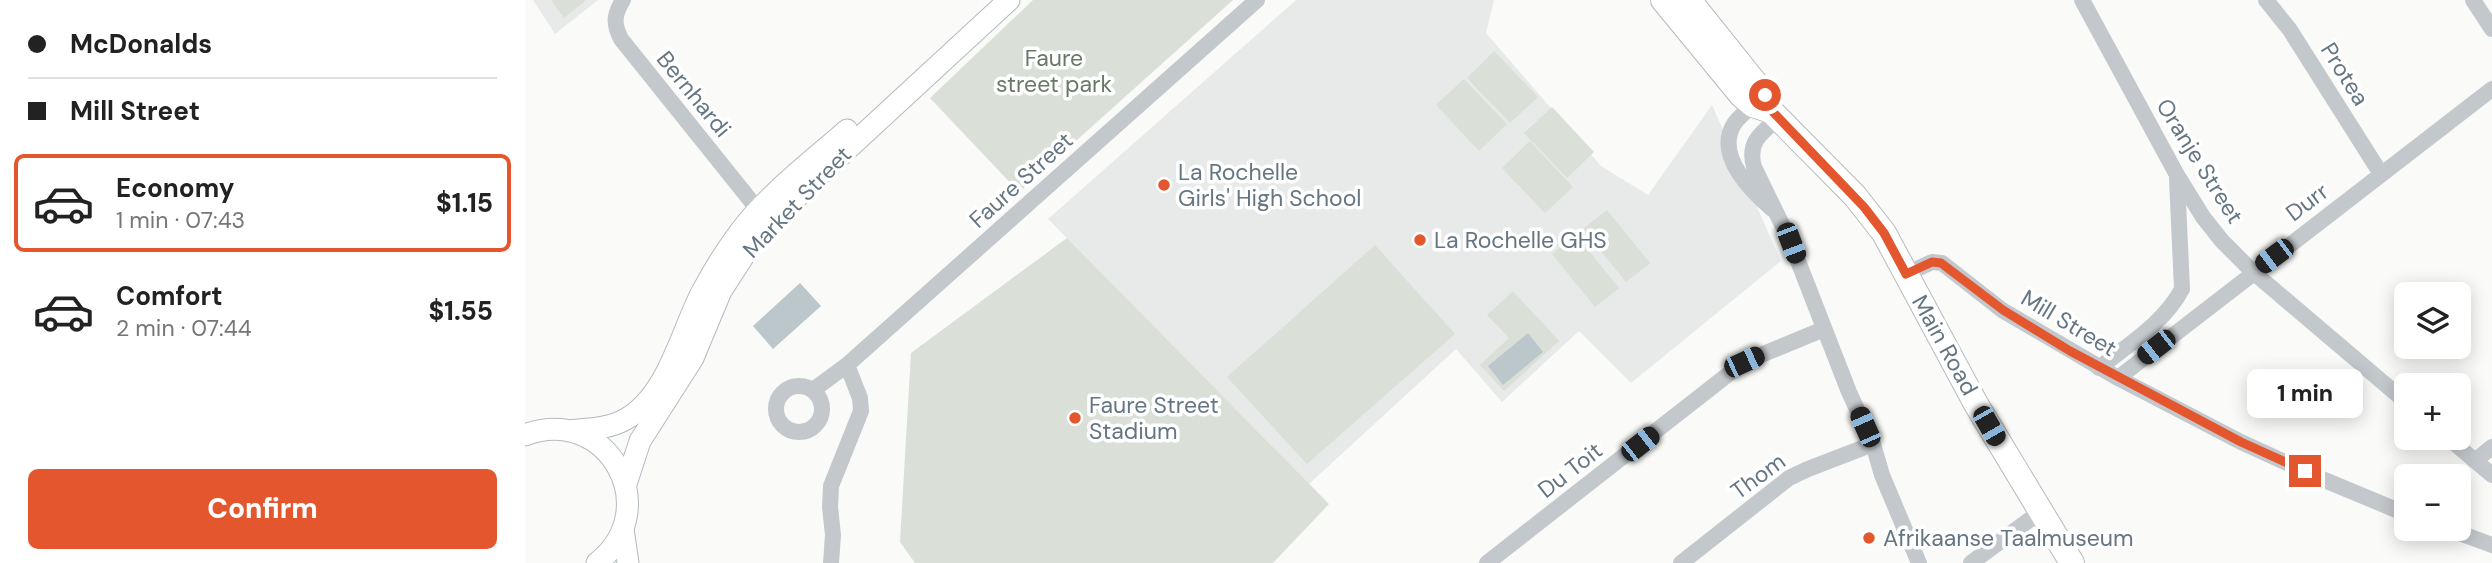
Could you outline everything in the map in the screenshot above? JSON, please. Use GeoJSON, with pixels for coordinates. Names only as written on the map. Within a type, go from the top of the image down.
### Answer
{"type":"FeatureCollection","features":[{"type":"Feature","properties":{"kind":"main road","name":"Market Street"},"geometry":{"type":"LineString","coordinates":[[528,431],[600,428],[623,421],[633,414],[651,396],[672,360],[701,293],[741,230],[990,0]]}},
{"type":"Feature","properties":{"kind":"main road","name":"Market Street"},"geometry":{"type":"LineString","coordinates":[[628,563],[623,529],[627,507],[626,484],[640,441],[682,378],[721,291],[752,243],[815,179],[1009,0]]}},
{"type":"Feature","properties":{"kind":"main road","name":"Main Road"},"geometry":{"type":"LineString","coordinates":[[1678,3],[1727,79],[1767,107],[1864,207],[1884,233],[1976,404],[2072,563]]}},
{"type":"Feature","properties":{"kind":"main road"},"geometry":{"type":"LineString","coordinates":[[569,430],[605,449],[626,484]]}},
{"type":"Feature","properties":{"kind":"main road"},"geometry":{"type":"LineString","coordinates":[[597,563],[611,550],[623,529]]}},
{"type":"Feature","properties":{"kind":"street","name":"Bernhardi"},"geometry":{"type":"LineString","coordinates":[[623,0],[614,15],[615,26],[621,39],[759,211]]}},
{"type":"Feature","properties":{"kind":"street","name":"Faure Street"},"geometry":{"type":"LineString","coordinates":[[813,390],[847,365],[1257,0]]}},
{"type":"Feature","properties":{"kind":"street","name":"Oranje Street"},"geometry":{"type":"LineString","coordinates":[[2082,0],[2177,175],[2209,225],[2253,272],[2394,392]]}},
{"type":"Feature","properties":{"kind":"street","name":"Protea"},"geometry":{"type":"LineString","coordinates":[[2266,0],[2290,30],[2381,174]]}},
{"type":"Feature","properties":{"kind":"street"},"geometry":{"type":"LineString","coordinates":[[2473,0],[2492,29]]}},
{"type":"Feature","properties":{"kind":"street","name":"Durr"},"geometry":{"type":"LineString","coordinates":[[2117,378],[2492,89]]}},
{"type":"Feature","properties":{"kind":"street"},"geometry":{"type":"LineString","coordinates":[[1767,107],[1733,126],[1729,146],[1735,166],[1749,187],[1779,215]]}},
{"type":"Feature","properties":{"kind":"street"},"geometry":{"type":"LineString","coordinates":[[1767,107],[1751,156],[1754,167],[1779,215],[1919,563]]}},
{"type":"Feature","properties":{"kind":"street"},"geometry":{"type":"LineString","coordinates":[[2099,368],[2153,325],[2175,302],[2182,289],[2177,175]]}},
{"type":"Feature","properties":{"kind":"street","name":"Mill Street"},"geometry":{"type":"LineString","coordinates":[[1906,274],[1932,262],[1941,263],[2003,310],[2117,378],[2241,442],[2394,509]]}},
{"type":"Feature","properties":{"kind":"street","name":"Du Toit"},"geometry":{"type":"LineString","coordinates":[[1487,563],[1509,557],[1744,362],[1824,329]]}},
{"type":"Feature","properties":{"kind":"street"},"geometry":{"type":"LineString","coordinates":[[831,563],[831,486],[861,411],[860,398],[847,365]]}},
{"type":"Feature","properties":{"kind":"street","name":"Thom"},"geometry":{"type":"LineString","coordinates":[[1681,563],[1789,478],[1873,444]]}},
{"type":"Feature","properties":{"kind":"street"},"geometry":{"type":"LineString","coordinates":[[2475,461],[2492,447]]}},
{"type":"Feature","properties":{"kind":"street"},"geometry":{"type":"LineString","coordinates":[[2462,450],[2492,475]]}},
{"type":"Feature","properties":{"kind":"street"},"geometry":{"type":"LineString","coordinates":[[1971,563],[2040,513]]}},
{"type":"Feature","properties":{"kind":"street"},"geometry":{"type":"LineString","coordinates":[[2471,537],[2492,545]]}},
{"type":"Feature","properties":{"kind":"shaded area"},"geometry":{"type":"Polygon","coordinates":[[[533,0],[598,0],[555,34],[533,0]]]}},
{"type":"Feature","properties":{"kind":"shaded area","name":"La Rochelle GHS"},"geometry":{"type":"Polygon","coordinates":[[[1296,0],[1494,0],[1486,33],[1601,166],[1648,195],[1712,105],[1781,261],[1631,383],[1579,331],[1502,402],[1456,349],[1309,484],[1048,219],[1296,0]]]}},
{"type":"Feature","properties":{"kind":"shaded area"},"geometry":{"type":"Polygon","coordinates":[[[800,283],[821,306],[773,349],[753,326],[800,283]]]}},
{"type":"Feature","properties":{"kind":"shaded area"},"geometry":{"type":"Polygon","coordinates":[[[1528,333],[1543,352],[1503,385],[1488,366],[1528,333]]]}},
{"type":"Feature","properties":{"kind":"green space"},"geometry":{"type":"Polygon","coordinates":[[[551,0],[586,0],[564,18],[551,0]]]}},
{"type":"Feature","properties":{"kind":"green space","name":"Faure street park"},"geometry":{"type":"Polygon","coordinates":[[[1033,0],[1233,0],[1019,192],[930,98],[1033,0]]]}},
{"type":"Feature","properties":{"kind":"green space"},"geometry":{"type":"Polygon","coordinates":[[[1494,51],[1538,97],[1510,123],[1467,78],[1494,51]]]}},
{"type":"Feature","properties":{"kind":"green space"},"geometry":{"type":"Polygon","coordinates":[[[1464,79],[1507,124],[1479,151],[1436,105],[1464,79]]]}},
{"type":"Feature","properties":{"kind":"green space"},"geometry":{"type":"Polygon","coordinates":[[[1552,107],[1594,152],[1567,178],[1524,133],[1552,107]]]}},
{"type":"Feature","properties":{"kind":"green space"},"geometry":{"type":"Polygon","coordinates":[[[1530,141],[1573,187],[1545,213],[1502,168],[1530,141]]]}},
{"type":"Feature","properties":{"kind":"green space"},"geometry":{"type":"Polygon","coordinates":[[[1607,210],[1650,263],[1626,282],[1583,229],[1607,210]]]}},
{"type":"Feature","properties":{"kind":"green space"},"geometry":{"type":"Polygon","coordinates":[[[1576,235],[1619,288],[1595,307],[1552,254],[1576,235]]]}},
{"type":"Feature","properties":{"kind":"green space","name":"Faure Street Stadium"},"geometry":{"type":"Polygon","coordinates":[[[1067,238],[1329,504],[1273,563],[915,563],[900,542],[911,353],[1067,238]]]}},
{"type":"Feature","properties":{"kind":"green space"},"geometry":{"type":"Polygon","coordinates":[[[1375,245],[1455,334],[1307,464],[1227,377],[1375,245]]]}},
{"type":"Feature","properties":{"kind":"green space"},"geometry":{"type":"Polygon","coordinates":[[[1513,291],[1559,341],[1504,391],[1480,365],[1509,338],[1487,315],[1513,291]]]}},
{"type":"Feature","properties":{"kind":"place","name":"La Rochelle Girls' High School"},"geometry":{"type":"Point","coordinates":[1164,185]}},
{"type":"Feature","properties":{"kind":"place","name":"La Rochelle GHS"},"geometry":{"type":"Point","coordinates":[1420,240]}},
{"type":"Feature","properties":{"kind":"place","name":"Faure Street Stadium"},"geometry":{"type":"Point","coordinates":[1075,418]}},
{"type":"Feature","properties":{"kind":"place","name":"Afrikaanse Taalmuseum"},"geometry":{"type":"Point","coordinates":[1869,538]}},
{"type":"Feature","properties":{"kind":"route"},"geometry":{"type":"LineString","coordinates":[[1765,95],[1772,111],[1873,218],[1906,274],[1932,262],[1946,265],[2003,310],[2117,378],[2241,442],[2305,471]]}}]}
